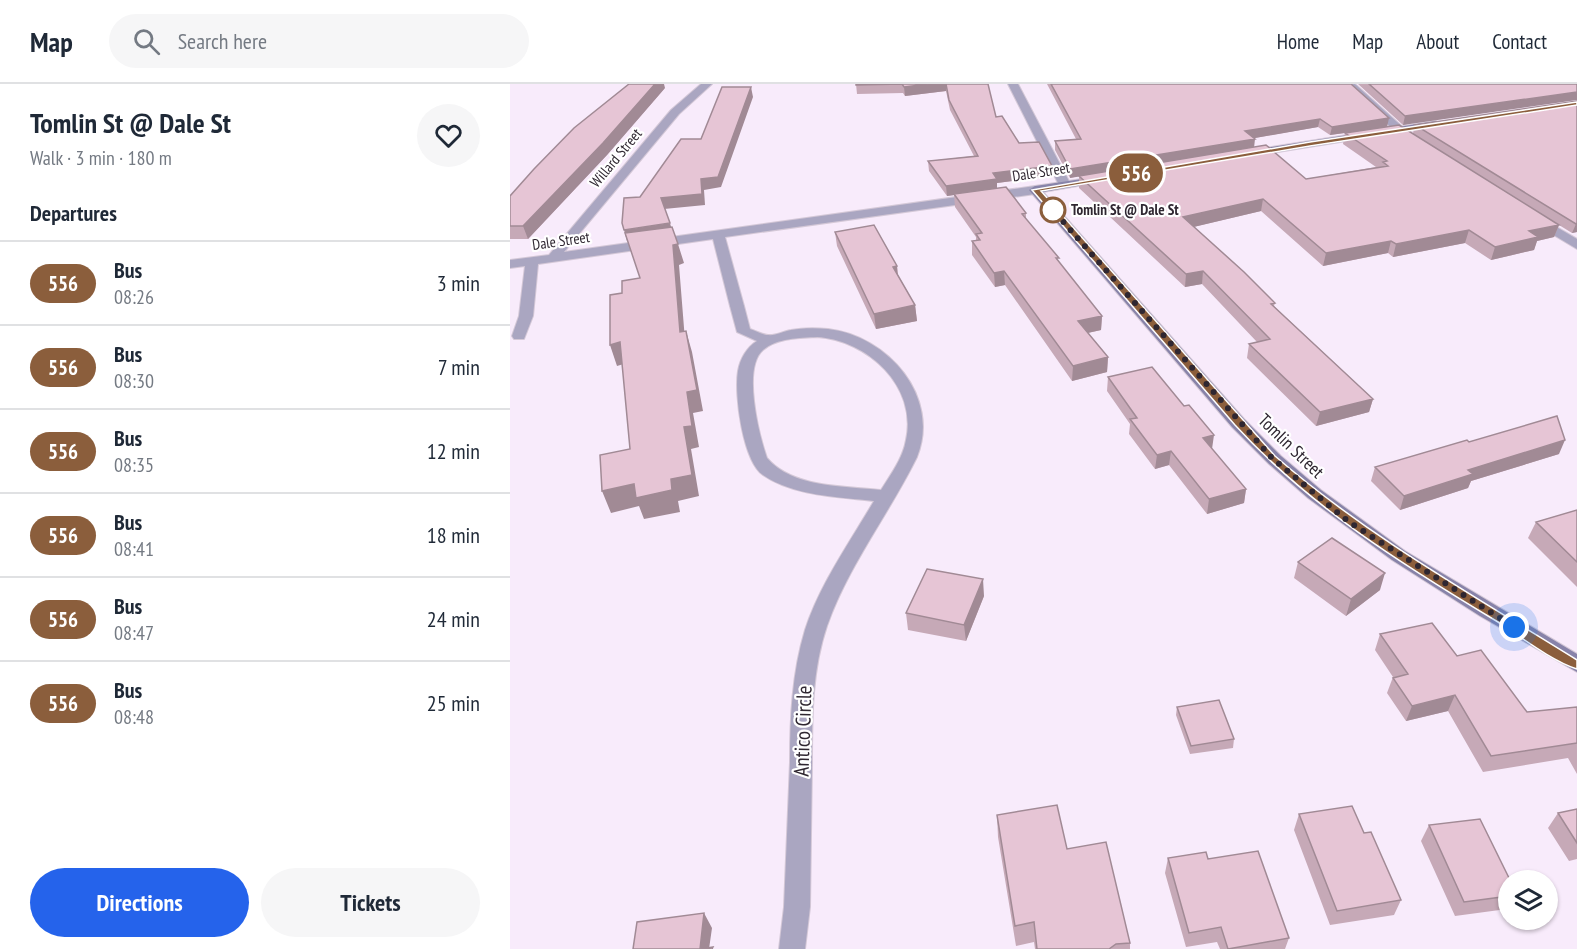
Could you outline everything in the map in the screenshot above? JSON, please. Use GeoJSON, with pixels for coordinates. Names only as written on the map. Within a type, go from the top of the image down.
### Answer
{"type":"FeatureCollection","features":[{"type":"Feature","properties":{"kind":"street","name":"Willard Street"},"geometry":{"type":"LineString","coordinates":[[553,258],[675,112],[707,84]]}},
{"type":"Feature","properties":{"kind":"street"},"geometry":{"type":"LineString","coordinates":[[1013,84],[1065,185]]}},
{"type":"Feature","properties":{"kind":"street"},"geometry":{"type":"LineString","coordinates":[[1349,84],[1421,147]]}},
{"type":"Feature","properties":{"kind":"street"},"geometry":{"type":"LineString","coordinates":[[1234,156],[1447,123]]}},
{"type":"Feature","properties":{"kind":"street","name":"Dale Street"},"geometry":{"type":"LineString","coordinates":[[510,264],[718,236],[1111,177]]}},
{"type":"Feature","properties":{"kind":"street","name":"Tomlin Street"},"geometry":{"type":"LineString","coordinates":[[1035,190],[1238,423],[1297,481],[1349,522],[1402,558],[1577,664]]}},
{"type":"Feature","properties":{"kind":"street"},"geometry":{"type":"LineString","coordinates":[[1526,212],[1577,245]]}},
{"type":"Feature","properties":{"kind":"street"},"geometry":{"type":"LineString","coordinates":[[718,236],[744,332],[771,341]]}},
{"type":"Feature","properties":{"kind":"street"},"geometry":{"type":"LineString","coordinates":[[519,336],[526,316],[532,261]]}},
{"type":"Feature","properties":{"kind":"street","name":"Antico Circle"},"geometry":{"type":"LineString","coordinates":[[792,949],[797,907],[801,696],[811,647],[823,612],[886,496],[910,458],[916,430],[914,409],[906,383],[878,354],[856,341],[838,334],[794,334],[771,341],[753,350],[745,363],[743,392],[759,460],[768,472],[788,481],[886,496]]}},
{"type":"Feature","properties":{"kind":"building"},"geometry":{"type":"Polygon","coordinates":[[[629,84],[655,84],[603,143],[523,226],[510,226],[510,196],[574,128],[629,84]]]}},
{"type":"Feature","properties":{"kind":"building"},"geometry":{"type":"Polygon","coordinates":[[[856,84],[902,84],[856,85],[856,84]]]}},
{"type":"Feature","properties":{"kind":"building"},"geometry":{"type":"Polygon","coordinates":[[[902,84],[928,84],[904,87],[902,84]]]}},
{"type":"Feature","properties":{"kind":"building"},"geometry":{"type":"Polygon","coordinates":[[[946,84],[988,84],[996,117],[1002,116],[1019,143],[1039,142],[1052,166],[993,173],[997,179],[946,186],[928,161],[978,156],[949,100],[946,84]]]}},
{"type":"Feature","properties":{"kind":"building"},"geometry":{"type":"Polygon","coordinates":[[[1051,84],[1351,84],[1389,118],[1332,127],[1320,119],[1245,131],[1255,139],[1070,169],[1055,141],[1081,139],[1051,84]]]}},
{"type":"Feature","properties":{"kind":"building"},"geometry":{"type":"Polygon","coordinates":[[[1369,84],[1577,84],[1577,92],[1405,116],[1369,84]]]}},
{"type":"Feature","properties":{"kind":"building"},"geometry":{"type":"Polygon","coordinates":[[[722,87],[751,87],[718,177],[701,179],[702,194],[661,198],[670,223],[624,230],[622,223],[624,198],[640,197],[681,139],[701,139],[722,87]]]}},
{"type":"Feature","properties":{"kind":"building"},"geometry":{"type":"Polygon","coordinates":[[[1577,101],[1576,224],[1415,125],[1577,101]]]}},
{"type":"Feature","properties":{"kind":"building"},"geometry":{"type":"Polygon","coordinates":[[[1399,125],[1559,225],[1529,231],[1538,237],[1495,247],[1469,230],[1396,244],[1391,241],[1326,253],[1263,199],[1183,217],[1244,272],[1275,303],[1271,304],[1373,399],[1320,412],[1249,344],[1270,339],[1203,271],[1186,274],[1079,176],[1266,145],[1306,179],[1388,166],[1383,162],[1387,161],[1345,133],[1399,125]]]}},
{"type":"Feature","properties":{"kind":"building"},"geometry":{"type":"Polygon","coordinates":[[[1006,187],[1026,213],[1022,214],[1059,258],[1056,258],[1102,316],[1078,321],[1108,357],[1073,366],[1004,271],[994,273],[972,241],[980,240],[976,234],[982,233],[954,194],[1006,187]]]}},
{"type":"Feature","properties":{"kind":"building"},"geometry":{"type":"Polygon","coordinates":[[[874,225],[897,266],[893,267],[915,305],[874,314],[835,232],[874,225]]]}},
{"type":"Feature","properties":{"kind":"building"},"geometry":{"type":"Polygon","coordinates":[[[672,227],[678,244],[673,245],[680,332],[686,331],[697,390],[687,392],[692,426],[684,427],[692,475],[671,479],[672,490],[636,498],[634,484],[602,491],[600,455],[630,449],[620,342],[610,345],[610,295],[622,293],[622,281],[640,278],[625,233],[672,227]]]}},
{"type":"Feature","properties":{"kind":"building"},"geometry":{"type":"Polygon","coordinates":[[[1152,367],[1184,406],[1189,405],[1214,435],[1203,438],[1246,489],[1209,499],[1171,451],[1157,455],[1130,419],[1137,418],[1108,377],[1152,367]]]}},
{"type":"Feature","properties":{"kind":"building"},"geometry":{"type":"Polygon","coordinates":[[[1557,416],[1565,440],[1468,470],[1473,474],[1404,496],[1375,467],[1467,440],[1469,442],[1557,416]]]}},
{"type":"Feature","properties":{"kind":"building"},"geometry":{"type":"Polygon","coordinates":[[[1577,510],[1577,562],[1536,522],[1577,510]]]}},
{"type":"Feature","properties":{"kind":"building"},"geometry":{"type":"Polygon","coordinates":[[[1332,538],[1385,573],[1351,599],[1298,562],[1332,538]]]}},
{"type":"Feature","properties":{"kind":"building"},"geometry":{"type":"Polygon","coordinates":[[[927,569],[983,579],[964,625],[906,613],[927,569]]]}},
{"type":"Feature","properties":{"kind":"building"},"geometry":{"type":"Polygon","coordinates":[[[1432,623],[1457,656],[1481,650],[1527,712],[1577,707],[1577,743],[1491,756],[1455,695],[1412,706],[1393,678],[1408,674],[1380,634],[1432,623]]]}},
{"type":"Feature","properties":{"kind":"building"},"geometry":{"type":"Polygon","coordinates":[[[1219,700],[1234,739],[1191,746],[1177,707],[1219,700]]]}},
{"type":"Feature","properties":{"kind":"building"},"geometry":{"type":"Polygon","coordinates":[[[1057,805],[1067,849],[1106,842],[1130,943],[1116,944],[1109,949],[1037,949],[1034,922],[1015,926],[997,815],[1057,805]]]}},
{"type":"Feature","properties":{"kind":"building"},"geometry":{"type":"Polygon","coordinates":[[[1352,806],[1364,833],[1371,832],[1401,900],[1337,911],[1299,814],[1352,806]]]}},
{"type":"Feature","properties":{"kind":"building"},"geometry":{"type":"Polygon","coordinates":[[[1577,809],[1577,843],[1558,813],[1577,809]]]}},
{"type":"Feature","properties":{"kind":"building"},"geometry":{"type":"Polygon","coordinates":[[[1480,819],[1505,870],[1498,870],[1498,897],[1464,902],[1429,825],[1480,819]]]}},
{"type":"Feature","properties":{"kind":"building"},"geometry":{"type":"Polygon","coordinates":[[[1258,851],[1289,938],[1228,949],[1221,927],[1189,933],[1168,858],[1206,852],[1208,859],[1258,851]]]}},
{"type":"Feature","properties":{"kind":"building"},"geometry":{"type":"Polygon","coordinates":[[[704,913],[700,949],[633,949],[637,922],[704,913]]]}},
{"type":"Feature","properties":{"kind":"bus line","name":"556"},"geometry":{"type":"LineString","coordinates":[[1577,104],[1310,144],[1035,190],[1238,423],[1305,488],[1349,522],[1402,558],[1577,664]]}},
{"type":"Feature","properties":{"kind":"place","name":"Tomlin St @ Dale St"},"geometry":{"type":"Point","coordinates":[1053,210]}},
{"type":"Feature","properties":{"kind":"route"},"geometry":{"type":"LineString","coordinates":[[1053,210],[1051,208],[1238,423],[1305,488],[1349,522],[1402,558],[1514,627]]}}]}
